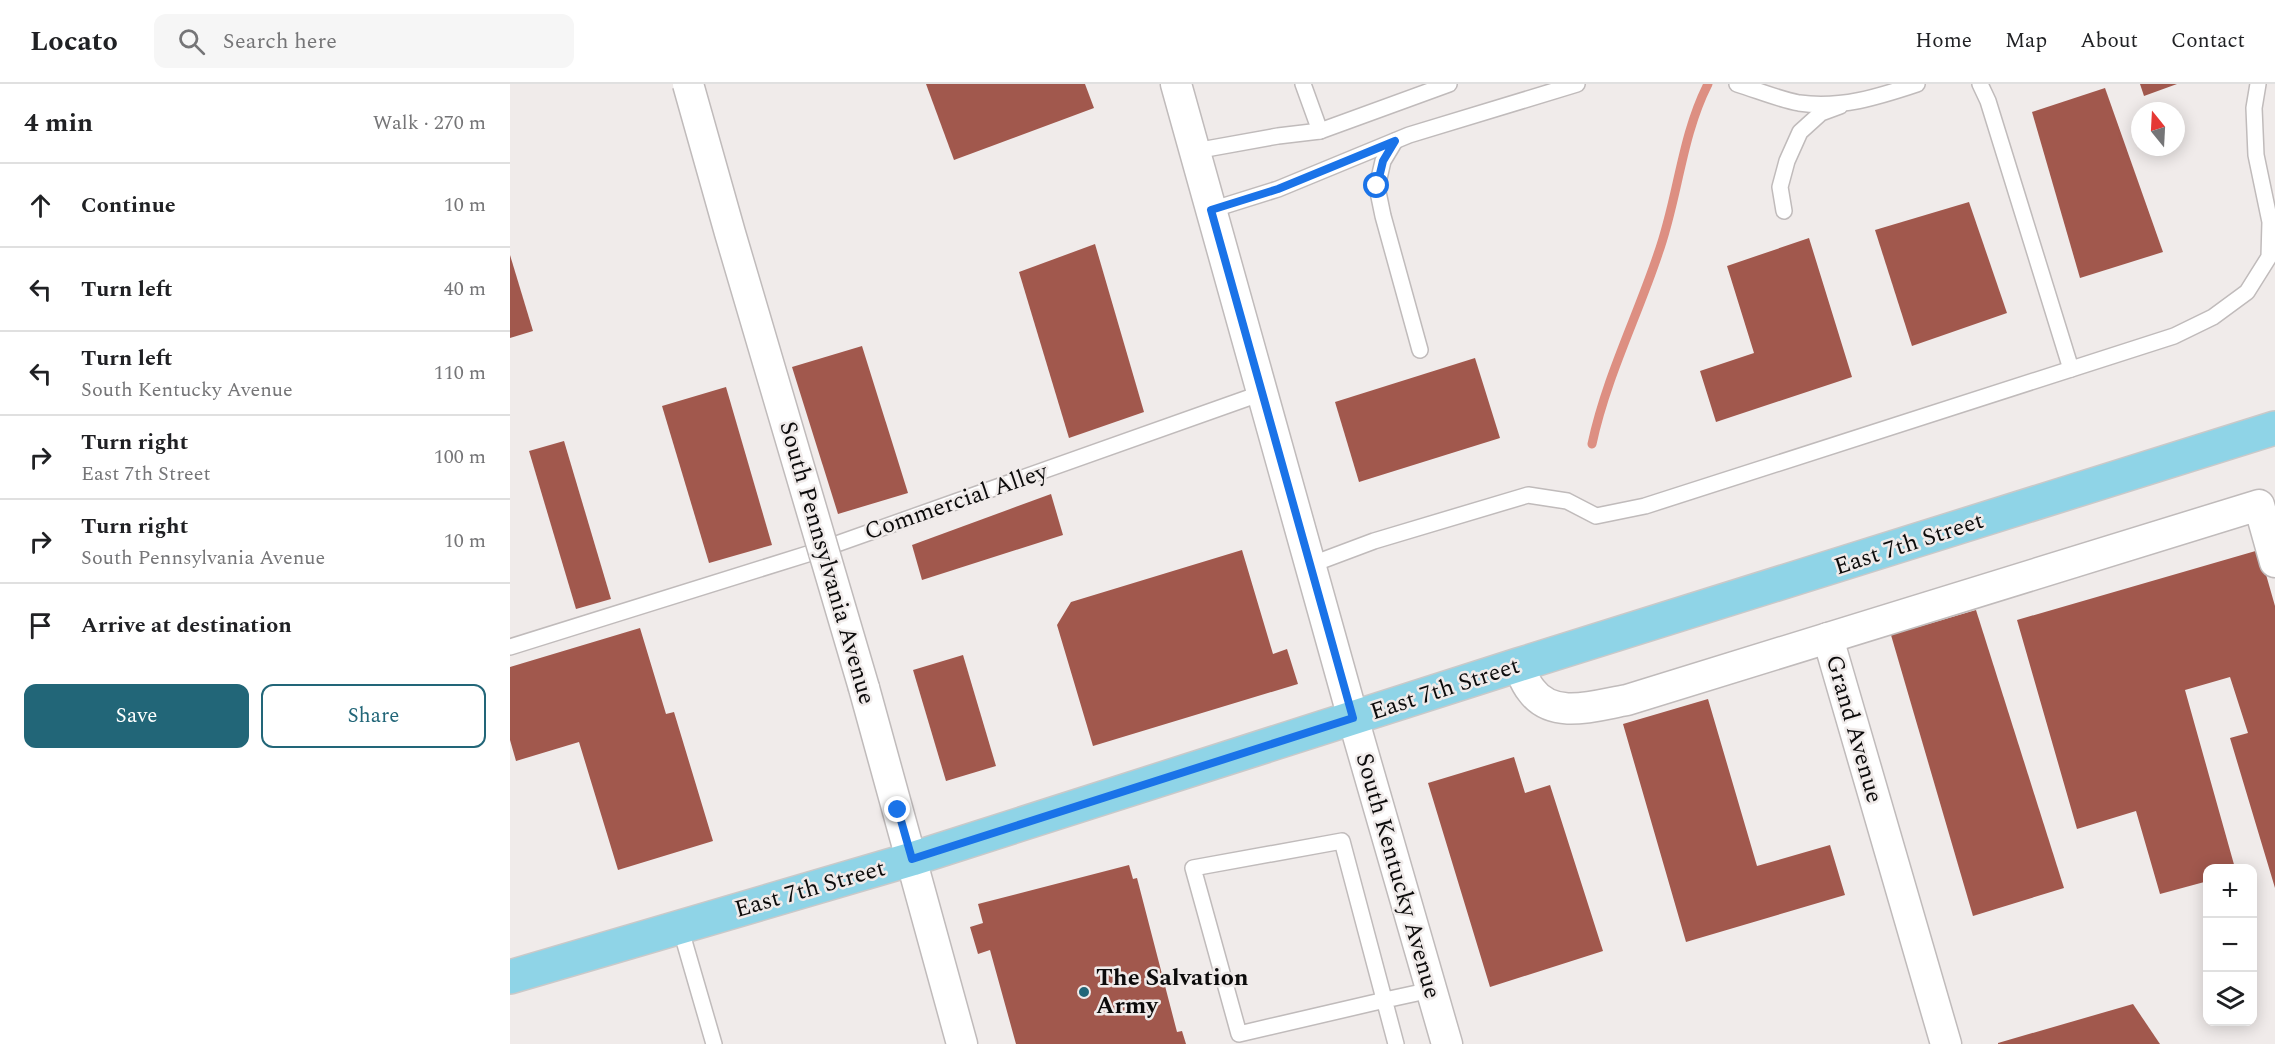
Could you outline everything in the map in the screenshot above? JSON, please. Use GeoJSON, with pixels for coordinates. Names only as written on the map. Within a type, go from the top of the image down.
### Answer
{"type":"FeatureCollection","features":[{"type":"Feature","properties":{"kind":"main road","name":"East 7th Street"},"geometry":{"type":"LineString","coordinates":[[510,977],[912,859],[1518,665],[2275,428]]}},
{"type":"Feature","properties":{"kind":"street","name":"South Pennsylvania Avenue"},"geometry":{"type":"LineString","coordinates":[[688,84],[729,233],[864,687],[962,1044]]}},
{"type":"Feature","properties":{"kind":"street","name":"South Kentucky Avenue"},"geometry":{"type":"LineString","coordinates":[[1176,84],[1353,718],[1447,1044]]}},
{"type":"Feature","properties":{"kind":"street"},"geometry":{"type":"LineString","coordinates":[[1828,638],[2259,505],[2275,562]]}},
{"type":"Feature","properties":{"kind":"street","name":"Grand Avenue"},"geometry":{"type":"LineString","coordinates":[[1518,665],[1531,691],[1538,698],[1556,707],[1575,710],[1627,700],[1828,638],[1946,1044]]}},
{"type":"Feature","properties":{"kind":"lane"},"geometry":{"type":"LineString","coordinates":[[1302,84],[1320,131]]}},
{"type":"Feature","properties":{"kind":"lane"},"geometry":{"type":"LineString","coordinates":[[1195,151],[1320,131],[1412,90],[1449,84]]}},
{"type":"Feature","properties":{"kind":"lane"},"geometry":{"type":"LineString","coordinates":[[1211,210],[1278,189],[1395,141],[1577,84]]}},
{"type":"Feature","properties":{"kind":"lane"},"geometry":{"type":"LineString","coordinates":[[1737,84],[1799,103],[1845,104]]}},
{"type":"Feature","properties":{"kind":"lane"},"geometry":{"type":"LineString","coordinates":[[1784,211],[1780,187],[1787,161],[1800,132],[1821,113],[1917,84]]}},
{"type":"Feature","properties":{"kind":"lane"},"geometry":{"type":"LineString","coordinates":[[1980,84],[1988,101],[2071,369]]}},
{"type":"Feature","properties":{"kind":"lane"},"geometry":{"type":"LineString","coordinates":[[1310,565],[1374,541],[1528,495],[1567,501],[1596,516],[1646,506],[2174,336],[2213,317],[2247,292],[2269,257],[2270,222],[2256,155],[2254,108],[2258,84]]}},
{"type":"Feature","properties":{"kind":"lane"},"geometry":{"type":"LineString","coordinates":[[1395,141],[1383,161],[1377,186],[1383,216],[1420,350]]}},
{"type":"Feature","properties":{"kind":"lane","name":"Commercial Alley"},"geometry":{"type":"LineString","coordinates":[[510,647],[814,552],[1262,393]]}},
{"type":"Feature","properties":{"kind":"lane"},"geometry":{"type":"LineString","coordinates":[[1396,1044],[1385,1000],[1342,841],[1193,868],[1240,1039],[1385,1000],[1431,990]]}},
{"type":"Feature","properties":{"kind":"lane"},"geometry":{"type":"LineString","coordinates":[[680,927],[714,1044]]}},
{"type":"Feature","properties":{"kind":"building"},"geometry":{"type":"Polygon","coordinates":[[[926,84],[1085,84],[1094,108],[954,160],[926,84]]]}},
{"type":"Feature","properties":{"kind":"building"},"geometry":{"type":"Polygon","coordinates":[[[2140,84],[2177,84],[2144,96],[2140,84]]]}},
{"type":"Feature","properties":{"kind":"building"},"geometry":{"type":"Polygon","coordinates":[[[2105,88],[2163,252],[2080,278],[2032,112],[2105,88]]]}},
{"type":"Feature","properties":{"kind":"building"},"geometry":{"type":"Polygon","coordinates":[[[1969,202],[2007,313],[1912,346],[1875,230],[1969,202]]]}},
{"type":"Feature","properties":{"kind":"building"},"geometry":{"type":"Polygon","coordinates":[[[1809,238],[1852,377],[1716,422],[1700,371],[1754,353],[1727,266],[1809,238]]]}},
{"type":"Feature","properties":{"kind":"building"},"geometry":{"type":"Polygon","coordinates":[[[1095,244],[1144,412],[1069,438],[1019,272],[1095,244]]]}},
{"type":"Feature","properties":{"kind":"building"},"geometry":{"type":"Polygon","coordinates":[[[510,255],[533,331],[510,338],[510,255]]]}},
{"type":"Feature","properties":{"kind":"building"},"geometry":{"type":"Polygon","coordinates":[[[862,346],[908,493],[838,514],[792,367],[862,346]]]}},
{"type":"Feature","properties":{"kind":"building"},"geometry":{"type":"Polygon","coordinates":[[[1475,358],[1500,438],[1359,482],[1335,402],[1475,358]]]}},
{"type":"Feature","properties":{"kind":"building"},"geometry":{"type":"Polygon","coordinates":[[[726,387],[772,545],[709,563],[662,406],[726,387]]]}},
{"type":"Feature","properties":{"kind":"building"},"geometry":{"type":"Polygon","coordinates":[[[564,441],[611,599],[576,609],[529,451],[564,441]]]}},
{"type":"Feature","properties":{"kind":"building"},"geometry":{"type":"Polygon","coordinates":[[[1051,494],[1063,535],[922,580],[912,545],[1051,494]]]}},
{"type":"Feature","properties":{"kind":"building"},"geometry":{"type":"Polygon","coordinates":[[[1242,550],[1273,654],[1287,649],[1298,684],[1093,746],[1057,625],[1071,602],[1242,550]]]}},
{"type":"Feature","properties":{"kind":"building"},"geometry":{"type":"Polygon","coordinates":[[[2259,550],[2275,606],[2275,888],[2230,738],[2248,733],[2230,677],[2185,690],[2234,864],[2203,864],[2203,882],[2160,894],[2136,811],[2077,829],[2017,620],[2259,550]]]}},
{"type":"Feature","properties":{"kind":"building"},"geometry":{"type":"Polygon","coordinates":[[[1976,610],[2064,888],[1973,916],[1891,635],[1976,610]]]}},
{"type":"Feature","properties":{"kind":"building"},"geometry":{"type":"Polygon","coordinates":[[[640,628],[666,714],[674,712],[713,841],[618,870],[579,742],[516,761],[510,740],[510,667],[640,628]]]}},
{"type":"Feature","properties":{"kind":"building"},"geometry":{"type":"Polygon","coordinates":[[[963,655],[996,766],[946,781],[913,670],[963,655]]]}},
{"type":"Feature","properties":{"kind":"building"},"geometry":{"type":"Polygon","coordinates":[[[1708,699],[1757,866],[1830,845],[1845,895],[1686,942],[1623,724],[1708,699]]]}},
{"type":"Feature","properties":{"kind":"building"},"geometry":{"type":"Polygon","coordinates":[[[1514,757],[1525,793],[1550,785],[1603,951],[1490,987],[1428,783],[1514,757]]]}},
{"type":"Feature","properties":{"kind":"building","name":"The Salvation Army"},"geometry":{"type":"Polygon","coordinates":[[[1129,865],[1133,879],[1137,878],[1177,1032],[1182,1031],[1186,1044],[1016,1044],[990,950],[978,954],[970,927],[983,923],[978,904],[1129,865]]]}},
{"type":"Feature","properties":{"kind":"building"},"geometry":{"type":"Polygon","coordinates":[[[2133,1004],[2160,1044],[1998,1044],[1998,1043],[2133,1004]]]}},
{"type":"Feature","properties":{"kind":"waterway"},"geometry":{"type":"LineString","coordinates":[[1592,444],[1605,395],[1665,233],[1692,125],[1708,84]]}},
{"type":"Feature","properties":{"kind":"place","name":"The Salvation Army"},"geometry":{"type":"Point","coordinates":[1084,992]}},
{"type":"Feature","properties":{"kind":"route"},"geometry":{"type":"LineString","coordinates":[[898,810],[912,859],[1353,718],[1211,210],[1278,189],[1395,141],[1383,161],[1377,186]]}}]}
